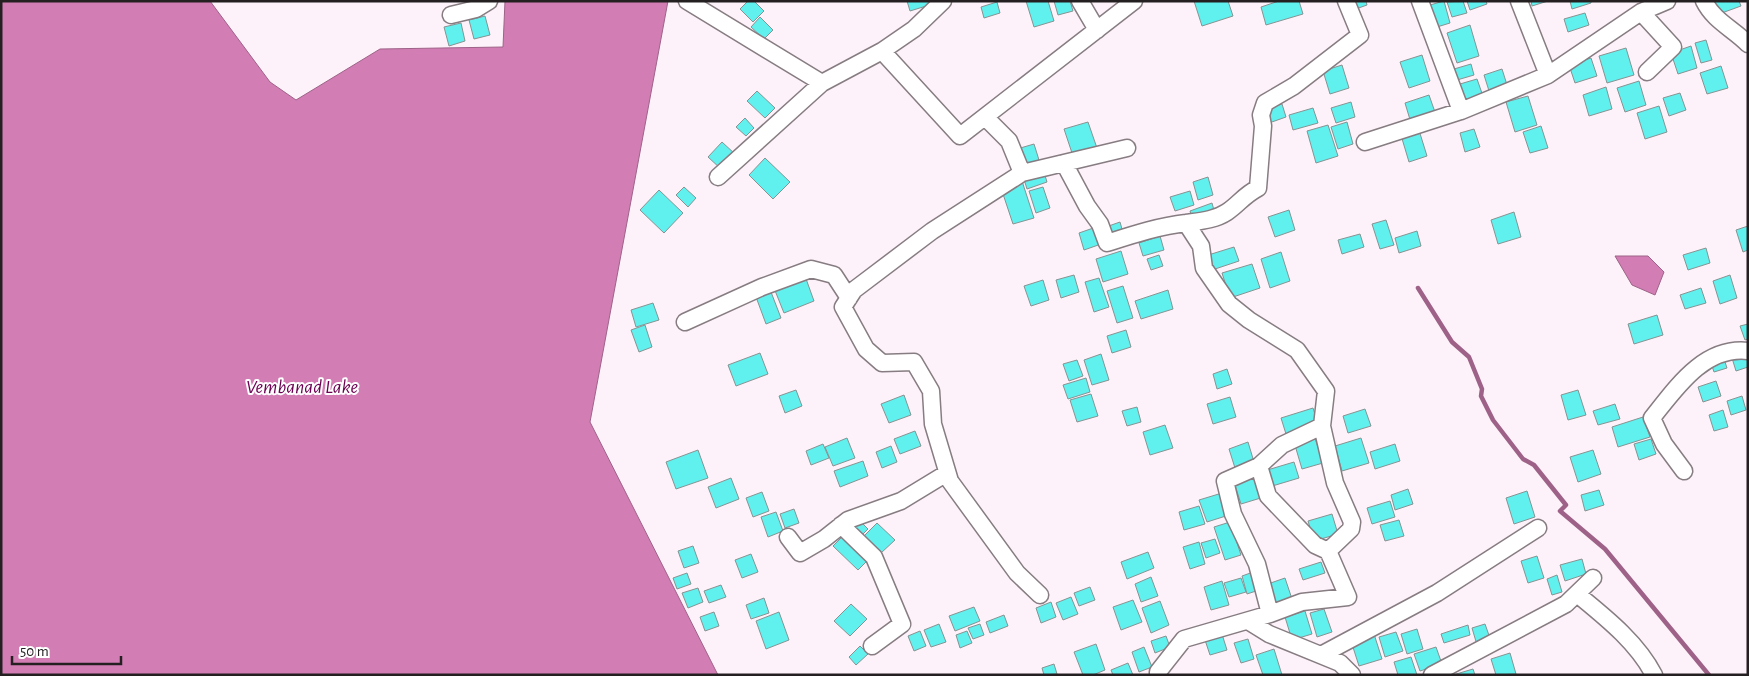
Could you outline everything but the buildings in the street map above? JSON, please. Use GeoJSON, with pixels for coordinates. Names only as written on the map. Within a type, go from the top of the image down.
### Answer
{"type":"FeatureCollection","features":[{"type":"Feature","properties":{"kind":"street"},"geometry":{"type":"LineString","coordinates":[[451,16],[476,8],[489,1]]}},
{"type":"Feature","properties":{"kind":"street"},"geometry":{"type":"LineString","coordinates":[[688,1],[822,83]]}},
{"type":"Feature","properties":{"kind":"street"},"geometry":{"type":"LineString","coordinates":[[718,177],[822,83],[882,51],[914,29],[943,1]]}},
{"type":"Feature","properties":{"kind":"street"},"geometry":{"type":"LineString","coordinates":[[1080,1],[1097,30]]}},
{"type":"Feature","properties":{"kind":"street"},"geometry":{"type":"LineString","coordinates":[[882,51],[960,136],[1134,1]]}},
{"type":"Feature","properties":{"kind":"street"},"geometry":{"type":"LineString","coordinates":[[1064,163],[1087,206],[1100,224],[1107,244],[1133,235],[1186,223],[1200,222],[1227,212],[1243,196],[1258,188],[1261,115],[1265,103],[1294,86],[1360,36],[1346,1]]}},
{"type":"Feature","properties":{"kind":"street"},"geometry":{"type":"LineString","coordinates":[[1420,1],[1462,111]]}},
{"type":"Feature","properties":{"kind":"street"},"geometry":{"type":"LineString","coordinates":[[1518,1],[1548,76]]}},
{"type":"Feature","properties":{"kind":"street"},"geometry":{"type":"LineString","coordinates":[[1365,142],[1462,111],[1548,76],[1641,12],[1667,1]]}},
{"type":"Feature","properties":{"kind":"street"},"geometry":{"type":"LineString","coordinates":[[1704,1],[1711,15],[1735,30],[1748,44]]}},
{"type":"Feature","properties":{"kind":"street"},"geometry":{"type":"LineString","coordinates":[[1641,12],[1673,47],[1647,72]]}},
{"type":"Feature","properties":{"kind":"street"},"geometry":{"type":"LineString","coordinates":[[985,117],[1009,141],[1022,173]]}},
{"type":"Feature","properties":{"kind":"street"},"geometry":{"type":"LineString","coordinates":[[1040,595],[1017,572],[950,481],[933,424],[931,391],[914,362],[882,363],[866,348],[843,307],[854,290],[932,231],[1022,173],[1126,148]]}},
{"type":"Feature","properties":{"kind":"street"},"geometry":{"type":"LineString","coordinates":[[1186,223],[1201,246],[1204,268],[1229,304],[1297,350],[1326,390],[1322,426],[1335,483],[1352,522],[1351,529],[1328,551]]}},
{"type":"Feature","properties":{"kind":"street"},"geometry":{"type":"LineString","coordinates":[[685,322],[762,287],[811,269],[834,275],[849,298]]}},
{"type":"Feature","properties":{"kind":"street"},"geometry":{"type":"LineString","coordinates":[[1684,470],[1664,444],[1652,418],[1703,361],[1728,353],[1748,351]]}},
{"type":"Feature","properties":{"kind":"street"},"geometry":{"type":"LineString","coordinates":[[1270,614],[1257,564],[1234,514],[1225,481],[1259,466],[1282,445],[1322,426]]}},
{"type":"Feature","properties":{"kind":"street"},"geometry":{"type":"LineString","coordinates":[[1158,675],[1158,672],[1184,639],[1248,621],[1302,602],[1348,597],[1328,551],[1315,545],[1268,496],[1259,466]]}},
{"type":"Feature","properties":{"kind":"street"},"geometry":{"type":"LineString","coordinates":[[788,537],[800,552],[824,539],[848,520],[901,501],[947,473]]}},
{"type":"Feature","properties":{"kind":"street"},"geometry":{"type":"LineString","coordinates":[[841,526],[874,557],[902,624],[872,646]]}},
{"type":"Feature","properties":{"kind":"street"},"geometry":{"type":"LineString","coordinates":[[1321,655],[1437,593],[1538,528]]}},
{"type":"Feature","properties":{"kind":"street"},"geometry":{"type":"LineString","coordinates":[[1432,675],[1566,604],[1593,578]]}},
{"type":"Feature","properties":{"kind":"street"},"geometry":{"type":"LineString","coordinates":[[1577,594],[1604,616],[1645,657],[1654,675]]}},
{"type":"Feature","properties":{"kind":"street"},"geometry":{"type":"LineString","coordinates":[[1248,621],[1268,634],[1340,663],[1352,675]]}},
{"type":"Feature","properties":{"kind":"water","name":"Vembanad Lake"},"geometry":{"type":"Polygon","coordinates":[[[1,1],[210,1],[270,82],[296,100],[380,49],[503,47],[505,1],[668,1],[590,422],[718,675],[1,675],[1,1]]]}},
{"type":"Feature","properties":{"kind":"water"},"geometry":{"type":"Polygon","coordinates":[[[1615,256],[1648,256],[1664,272],[1655,295],[1632,285],[1615,256]]]}},
{"type":"Feature","properties":{"kind":"waterway"},"geometry":{"type":"LineString","coordinates":[[1418,288],[1452,342],[1469,357],[1482,389],[1481,396],[1493,420],[1523,459],[1534,465],[1566,505],[1560,511],[1605,549],[1709,675]]}}]}
